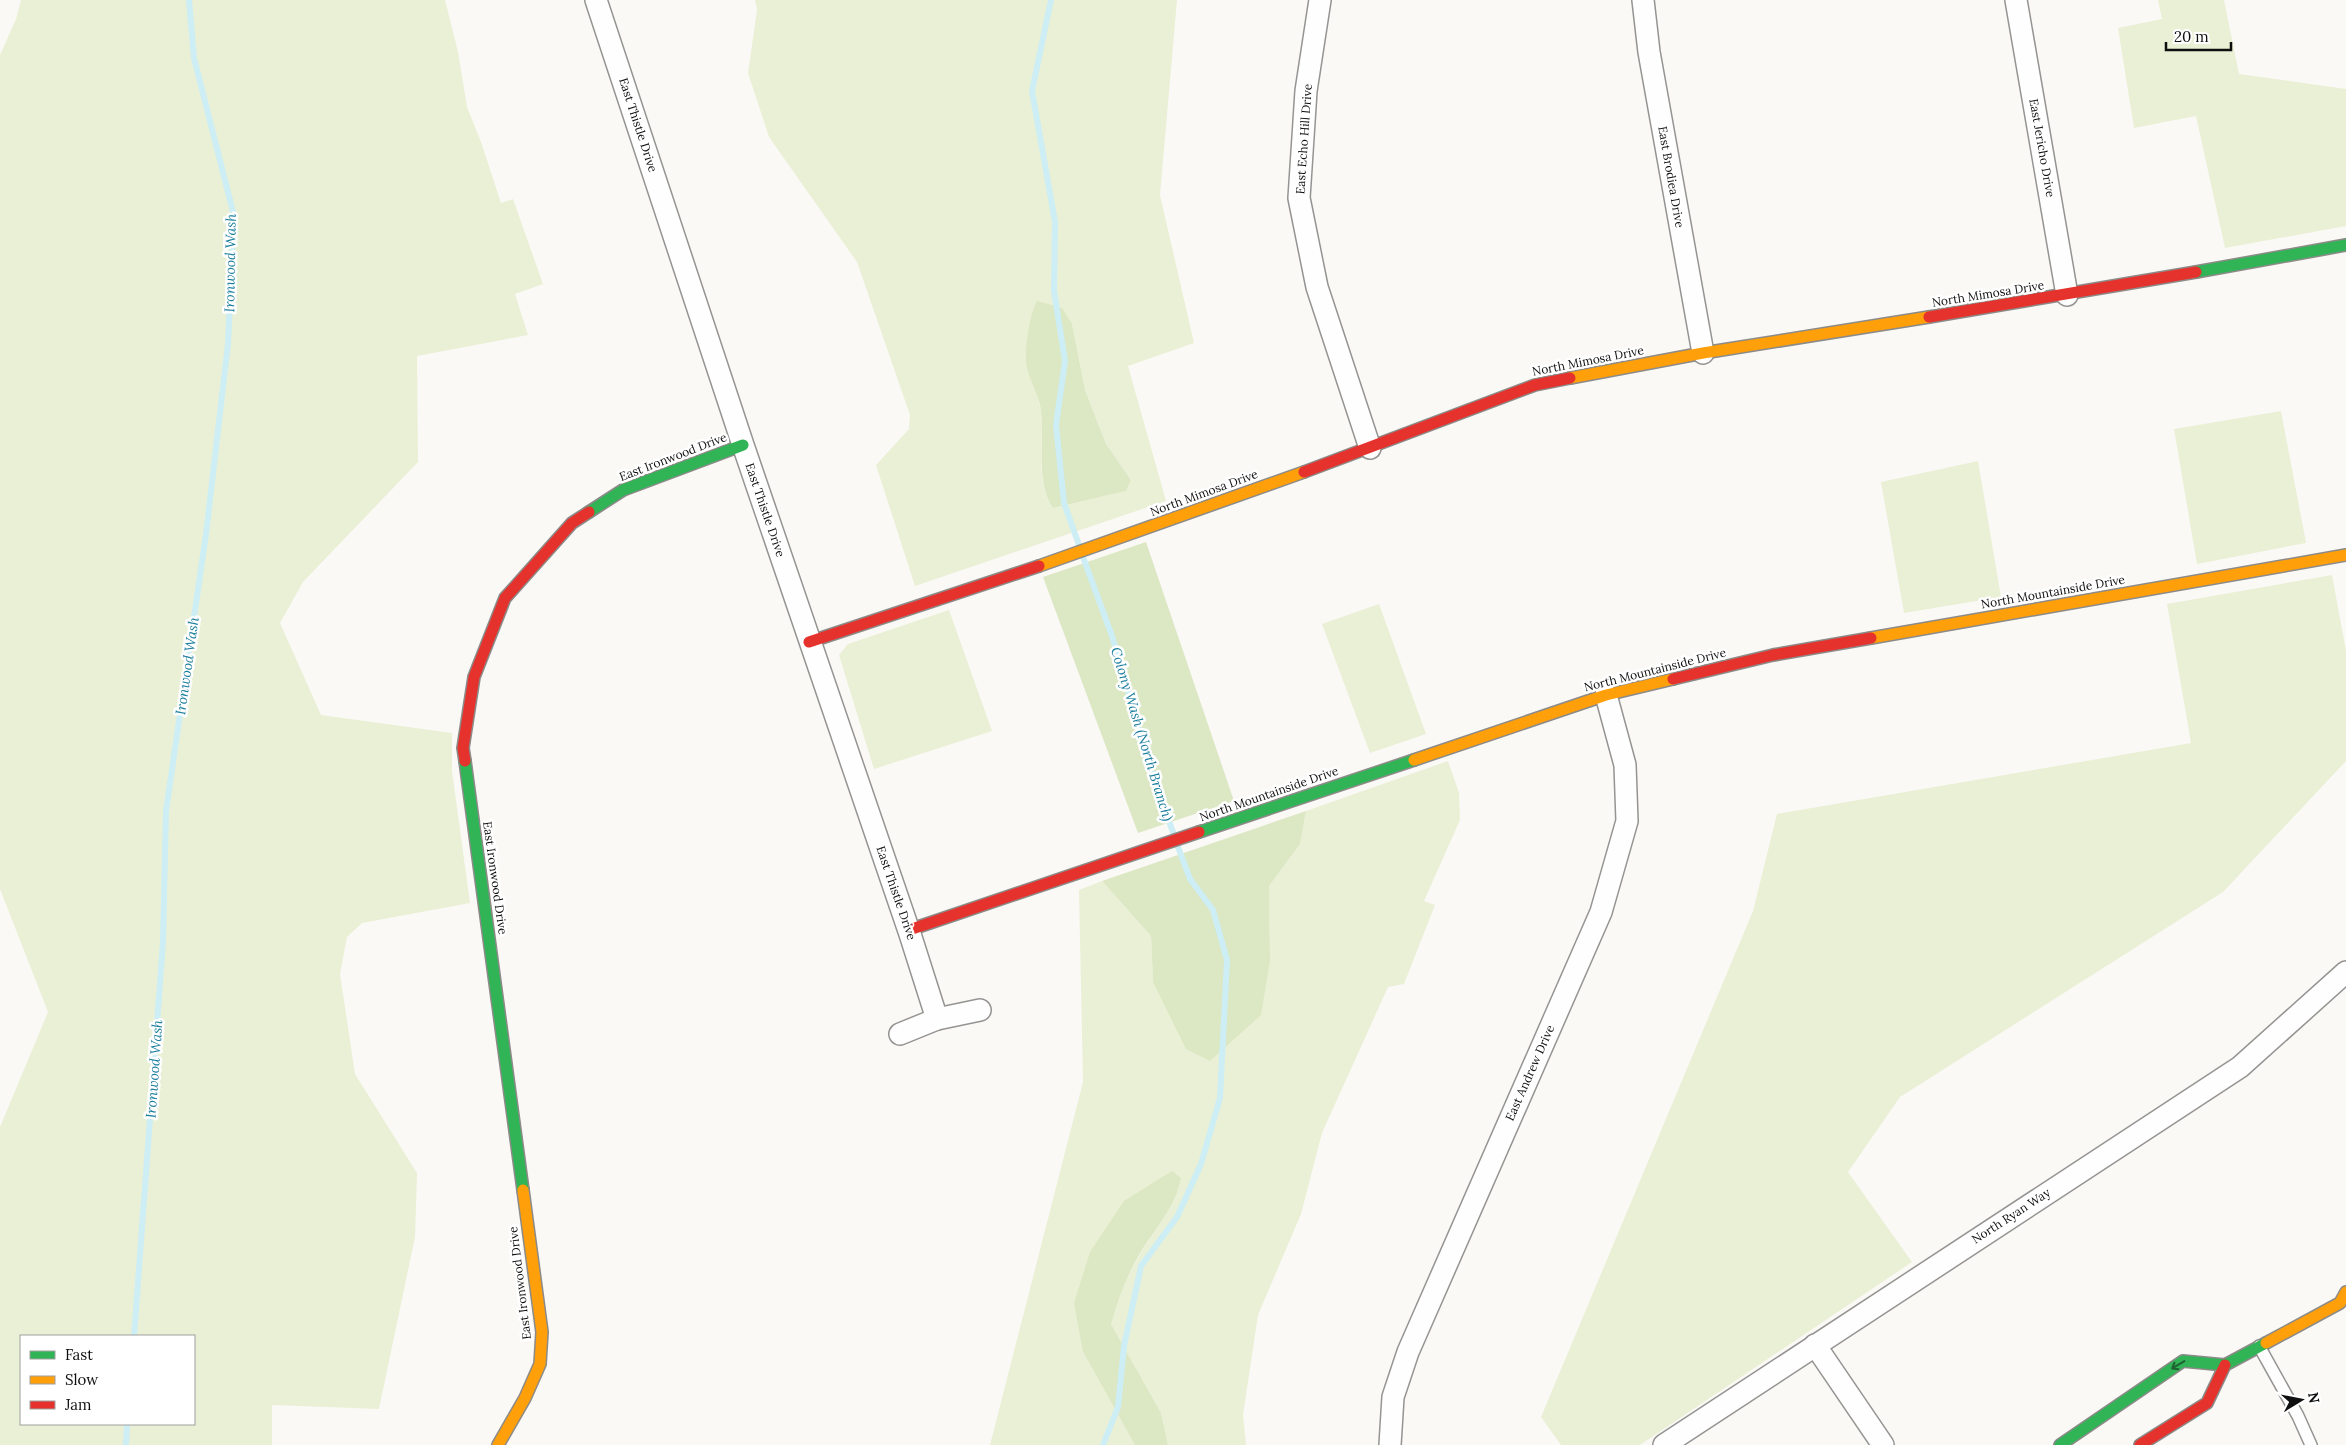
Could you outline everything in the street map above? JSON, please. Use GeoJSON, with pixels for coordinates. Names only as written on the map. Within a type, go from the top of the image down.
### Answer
{"type":"FeatureCollection","features":[{"type":"Feature","properties":{"kind":"street","name":"East Thistle Drive"},"geometry":{"type":"LineString","coordinates":[[596,0],[743,445],[909,930],[936,1019]]}},
{"type":"Feature","properties":{"kind":"street","name":"East Echo Hill Drive"},"geometry":{"type":"LineString","coordinates":[[1320,0],[1306,91],[1299,198],[1317,287],[1370,448]]}},
{"type":"Feature","properties":{"kind":"street","name":"East Brodiea Drive"},"geometry":{"type":"LineString","coordinates":[[1644,0],[1648,52],[1703,353]]}},
{"type":"Feature","properties":{"kind":"street","name":"East Jericho Drive"},"geometry":{"type":"LineString","coordinates":[[2016,0],[2067,295]]}},
{"type":"Feature","properties":{"kind":"street","name":"North Mimosa Drive"},"geometry":{"type":"LineString","coordinates":[[810,642],[1081,552],[1370,448],[1536,385],[1703,353],[2067,295],[2346,246]]}},
{"type":"Feature","properties":{"kind":"street","name":"East Ironwood Drive"},"geometry":{"type":"LineString","coordinates":[[498,1445],[525,1398],[540,1364],[542,1332],[463,748],[474,677],[505,598],[572,522],[623,490],[743,445]]}},
{"type":"Feature","properties":{"kind":"street","name":"North Mountainside Drive"},"geometry":{"type":"LineString","coordinates":[[909,930],[1606,695],[1773,654],[2346,555]]}},
{"type":"Feature","properties":{"kind":"street","name":"East Andrew Drive"},"geometry":{"type":"LineString","coordinates":[[1390,1445],[1393,1397],[1408,1352],[1601,912],[1627,821],[1625,765],[1606,695]]}},
{"type":"Feature","properties":{"kind":"street","name":"North Ryan Way"},"geometry":{"type":"LineString","coordinates":[[1664,1445],[1815,1344],[2240,1068],[2346,972]]}},
{"type":"Feature","properties":{"kind":"street"},"geometry":{"type":"LineString","coordinates":[[900,1034],[936,1019],[980,1010]]}},
{"type":"Feature","properties":{"kind":"street"},"geometry":{"type":"LineString","coordinates":[[2060,1445],[2183,1361],[2225,1365],[2343,1303],[2346,1292]]}},
{"type":"Feature","properties":{"kind":"street"},"geometry":{"type":"LineString","coordinates":[[1815,1344],[1883,1445]]}},
{"type":"Feature","properties":{"kind":"street"},"geometry":{"type":"LineString","coordinates":[[2140,1445],[2207,1404],[2225,1365]]}},
{"type":"Feature","properties":{"kind":"lane"},"geometry":{"type":"LineString","coordinates":[[2343,1303],[2346,1316]]}},
{"type":"Feature","properties":{"kind":"lane"},"geometry":{"type":"LineString","coordinates":[[2259,1346],[2298,1416],[2311,1445]]}},
{"type":"Feature","properties":{"kind":"green space"},"geometry":{"type":"Polygon","coordinates":[[[21,0],[445,0],[458,52],[467,107],[481,142],[501,203],[513,199],[543,284],[515,294],[528,335],[417,356],[418,462],[303,582],[280,623],[321,715],[452,733],[452,771],[470,903],[362,923],[347,937],[340,974],[355,1074],[417,1173],[415,1237],[379,1409],[272,1405],[272,1445],[0,1445],[0,1127],[48,1012],[0,889],[0,55],[16,19],[21,0]]]}},
{"type":"Feature","properties":{"kind":"green space"},"geometry":{"type":"Polygon","coordinates":[[[755,0],[1177,0],[1160,195],[1194,343],[1128,366],[1166,501],[915,586],[876,465],[909,429],[910,415],[857,262],[769,137],[748,73],[757,10],[755,0]],[[1072,324],[1026,361],[1040,406],[1043,485],[1053,508],[1126,491],[1131,480],[1106,444],[1085,390],[1072,324]]]}},
{"type":"Feature","properties":{"kind":"green space"},"geometry":{"type":"Polygon","coordinates":[[[2158,0],[2224,0],[2239,74],[2346,89],[2346,226],[2225,248],[2196,116],[2134,128],[2118,28],[2162,19],[2158,0]]]}},
{"type":"Feature","properties":{"kind":"green space"},"geometry":{"type":"Polygon","coordinates":[[[1037,301],[1062,308],[1072,324],[1085,390],[1106,444],[1131,480],[1126,491],[1053,508],[1047,497],[1042,472],[1042,418],[1040,405],[1026,361],[1028,330],[1037,301]]]}},
{"type":"Feature","properties":{"kind":"green space"},"geometry":{"type":"Polygon","coordinates":[[[2281,411],[2306,543],[2197,564],[2174,429],[2281,411]]]}},
{"type":"Feature","properties":{"kind":"green space"},"geometry":{"type":"Polygon","coordinates":[[[1978,461],[2001,597],[1904,613],[1881,482],[1978,461]]]}},
{"type":"Feature","properties":{"kind":"green space"},"geometry":{"type":"Polygon","coordinates":[[[1146,542],[1234,801],[1138,833],[1043,577],[1146,542]]]}},
{"type":"Feature","properties":{"kind":"green space"},"geometry":{"type":"Polygon","coordinates":[[[2332,575],[2346,651],[2346,761],[2223,892],[1900,1097],[1848,1172],[1912,1262],[1640,1445],[1561,1445],[1541,1417],[1753,911],[1777,814],[2191,743],[2167,604],[2332,575]]]}},
{"type":"Feature","properties":{"kind":"green space"},"geometry":{"type":"Polygon","coordinates":[[[1379,604],[1426,734],[1370,753],[1322,624],[1379,604]]]}},
{"type":"Feature","properties":{"kind":"green space"},"geometry":{"type":"Polygon","coordinates":[[[949,610],[992,731],[874,769],[839,655],[848,644],[949,610]]]}},
{"type":"Feature","properties":{"kind":"green space"},"geometry":{"type":"Polygon","coordinates":[[[1448,761],[1459,793],[1460,820],[1424,901],[1435,905],[1404,984],[1388,987],[1322,1133],[1301,1214],[1258,1315],[1243,1415],[1246,1445],[1168,1445],[1161,1413],[1111,1324],[1130,1272],[1169,1209],[1181,1178],[1083,1352],[1135,1445],[990,1445],[1083,1082],[1079,890],[1102,881],[1151,936],[1153,982],[1270,960],[1269,886],[1300,844],[1306,811],[1448,761]]]}},
{"type":"Feature","properties":{"kind":"green space"},"geometry":{"type":"Polygon","coordinates":[[[1306,811],[1300,844],[1269,886],[1270,960],[1261,1015],[1210,1061],[1186,1049],[1153,982],[1151,936],[1102,881],[1306,811]]]}},
{"type":"Feature","properties":{"kind":"green space"},"geometry":{"type":"Polygon","coordinates":[[[1172,1171],[1181,1178],[1178,1189],[1164,1218],[1134,1263],[1116,1306],[1111,1324],[1161,1413],[1168,1445],[1135,1445],[1083,1352],[1074,1303],[1090,1252],[1124,1201],[1172,1171]]]}},
{"type":"Feature","properties":{"kind":"waterway","name":"Ironwood Wash"},"geometry":{"type":"LineString","coordinates":[[134,1335],[163,942],[166,811],[206,534],[228,344],[234,216],[194,58],[189,0]]}},
{"type":"Feature","properties":{"kind":"waterway","name":"Colony Wash (North Branch)"},"geometry":{"type":"LineString","coordinates":[[1051,0],[1032,91],[1055,222],[1054,291],[1065,361],[1056,425],[1064,503],[1079,545]]}},
{"type":"Feature","properties":{"kind":"waterway","name":"Colony Wash (North Branch)"},"geometry":{"type":"LineString","coordinates":[[1083,557],[1112,636],[1152,774],[1174,835]]}},
{"type":"Feature","properties":{"kind":"waterway","name":"Colony Wash (North Branch)"},"geometry":{"type":"LineString","coordinates":[[1103,1445],[1118,1407],[1124,1346],[1141,1266],[1177,1217],[1201,1164],[1220,1098],[1227,960],[1213,910],[1190,879],[1178,847]]}},
{"type":"Feature","properties":{"kind":"waterway","name":"Ironwood Wash"},"geometry":{"type":"LineString","coordinates":[[126,1445],[127,1425]]}},
{"type":"Feature","properties":{"kind":"traffic: fast"},"geometry":{"type":"LineString","coordinates":[[2196,272],[2346,245]]}},
{"type":"Feature","properties":{"kind":"traffic: fast"},"geometry":{"type":"LineString","coordinates":[[589,512],[623,490],[743,445]]}},
{"type":"Feature","properties":{"kind":"traffic: fast"},"geometry":{"type":"LineString","coordinates":[[1199,832],[1414,760]]}},
{"type":"Feature","properties":{"kind":"traffic: fast"},"geometry":{"type":"LineString","coordinates":[[465,761],[523,1190]]}},
{"type":"Feature","properties":{"kind":"traffic: fast"},"geometry":{"type":"LineString","coordinates":[[2060,1445],[2183,1361],[2225,1365],[2266,1343]]}},
{"type":"Feature","properties":{"kind":"traffic: slow"},"geometry":{"type":"LineString","coordinates":[[1570,378],[1703,353],[1929,317]]}},
{"type":"Feature","properties":{"kind":"traffic: slow"},"geometry":{"type":"LineString","coordinates":[[1039,566],[1304,472]]}},
{"type":"Feature","properties":{"kind":"traffic: slow"},"geometry":{"type":"LineString","coordinates":[[1871,638],[2346,555]]}},
{"type":"Feature","properties":{"kind":"traffic: slow"},"geometry":{"type":"LineString","coordinates":[[1414,760],[1606,695],[1673,679]]}},
{"type":"Feature","properties":{"kind":"traffic: slow"},"geometry":{"type":"LineString","coordinates":[[498,1445],[525,1398],[540,1364],[542,1332],[523,1190]]}},
{"type":"Feature","properties":{"kind":"traffic: slow"},"geometry":{"type":"LineString","coordinates":[[2266,1343],[2340,1303],[2346,1292]]}},
{"type":"Feature","properties":{"kind":"traffic: jam"},"geometry":{"type":"LineString","coordinates":[[1929,317],[2196,272]]}},
{"type":"Feature","properties":{"kind":"traffic: jam"},"geometry":{"type":"LineString","coordinates":[[1304,472],[1535,385],[1570,378]]}},
{"type":"Feature","properties":{"kind":"traffic: jam"},"geometry":{"type":"LineString","coordinates":[[465,761],[463,748],[474,677],[505,598],[572,523],[589,512]]}},
{"type":"Feature","properties":{"kind":"traffic: jam"},"geometry":{"type":"LineString","coordinates":[[809,642],[1039,566]]}},
{"type":"Feature","properties":{"kind":"traffic: jam"},"geometry":{"type":"LineString","coordinates":[[1673,679],[1773,655],[1871,638]]}},
{"type":"Feature","properties":{"kind":"traffic: jam"},"geometry":{"type":"LineString","coordinates":[[909,930],[1199,832]]}},
{"type":"Feature","properties":{"kind":"traffic: jam"},"geometry":{"type":"LineString","coordinates":[[2140,1445],[2207,1403],[2225,1365]]}}]}
